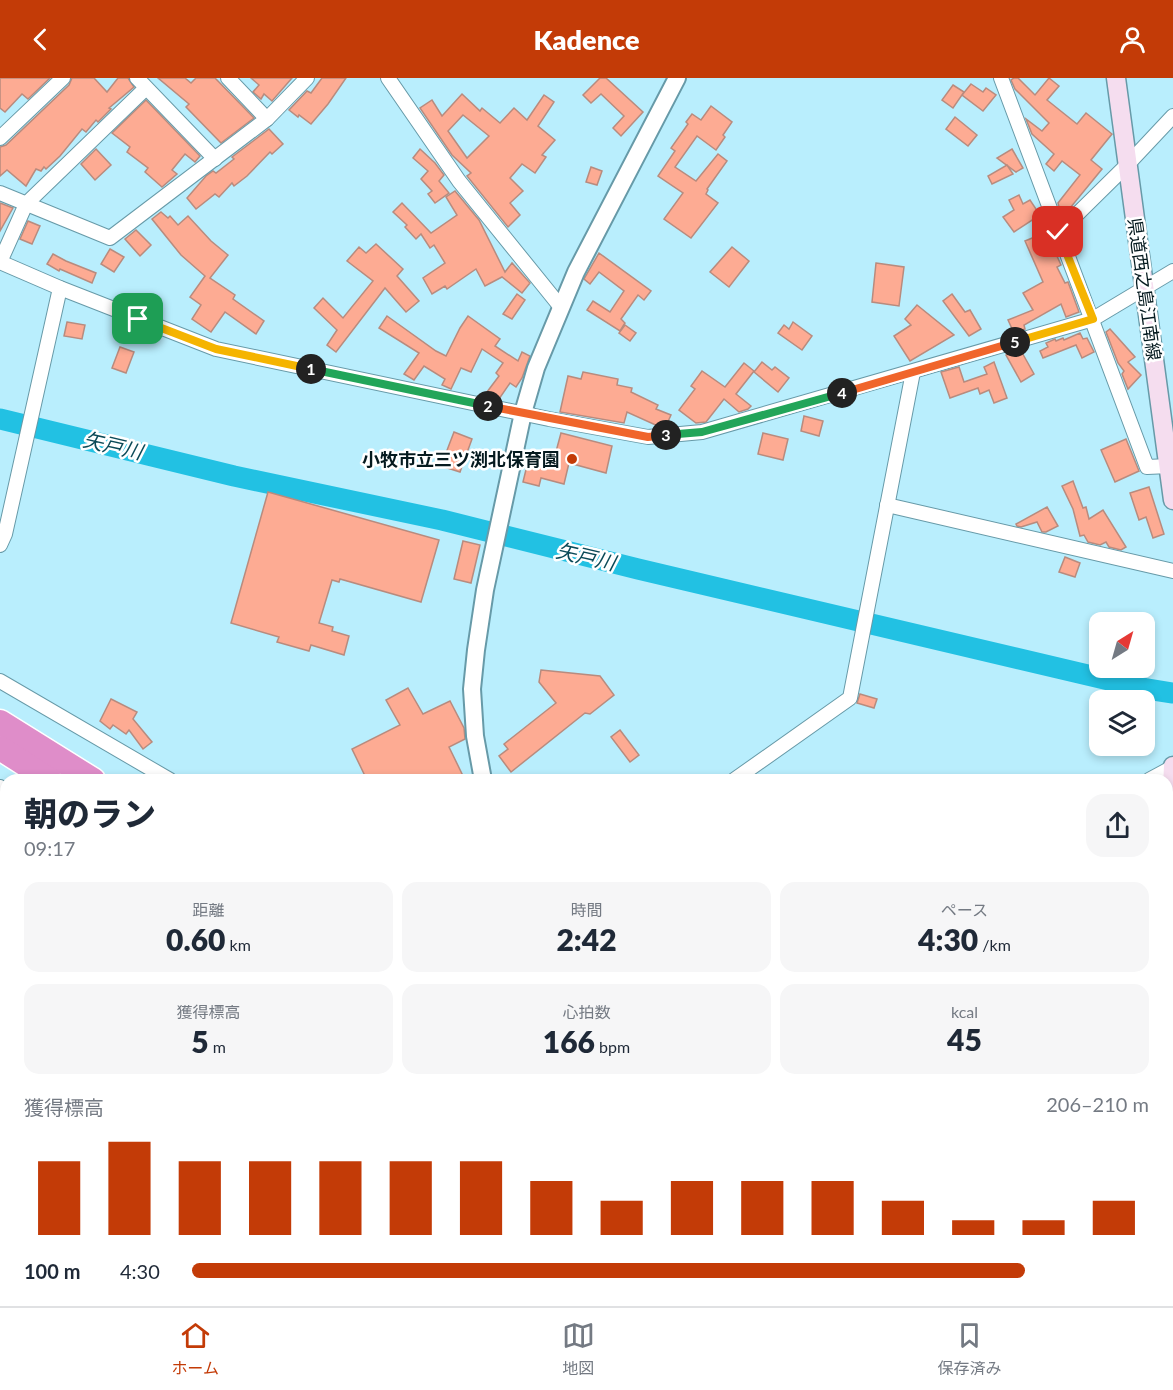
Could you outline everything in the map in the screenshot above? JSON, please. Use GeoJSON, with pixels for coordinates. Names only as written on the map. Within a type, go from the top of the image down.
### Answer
{"type":"FeatureCollection","features":[{"type":"Feature","properties":{"kind":"highway"},"geometry":{"type":"LineString","coordinates":[[0,722],[83,774]]}},
{"type":"Feature","properties":{"kind":"highway"},"geometry":{"type":"LineString","coordinates":[[0,748],[41,774]]}},
{"type":"Feature","properties":{"kind":"main road","name":"県道西之島江南線"},"geometry":{"type":"LineString","coordinates":[[1116,78],[1173,500]]}},
{"type":"Feature","properties":{"kind":"street"},"geometry":{"type":"LineString","coordinates":[[0,138],[63,78]]}},
{"type":"Feature","properties":{"kind":"street"},"geometry":{"type":"LineString","coordinates":[[228,78],[267,119]]}},
{"type":"Feature","properties":{"kind":"street"},"geometry":{"type":"LineString","coordinates":[[0,193],[110,238],[267,119],[307,78]]}},
{"type":"Feature","properties":{"kind":"street"},"geometry":{"type":"LineString","coordinates":[[388,78],[459,181],[560,306]]}},
{"type":"Feature","properties":{"kind":"street"},"geometry":{"type":"LineString","coordinates":[[482,774],[475,736],[472,689],[476,650],[485,590],[523,413],[536,368],[560,306],[677,78]]}},
{"type":"Feature","properties":{"kind":"street"},"geometry":{"type":"LineString","coordinates":[[1001,78],[1147,467],[1169,466]]}},
{"type":"Feature","properties":{"kind":"street"},"geometry":{"type":"LineString","coordinates":[[215,159],[142,83],[26,204],[0,262],[216,349],[648,437],[702,432],[1093,319],[1173,271]]}},
{"type":"Feature","properties":{"kind":"street"},"geometry":{"type":"LineString","coordinates":[[1058,232],[1127,165],[1173,116]]}},
{"type":"Feature","properties":{"kind":"street"},"geometry":{"type":"LineString","coordinates":[[0,545],[5,534],[60,288]]}},
{"type":"Feature","properties":{"kind":"street"},"geometry":{"type":"LineString","coordinates":[[742,774],[850,698],[913,372]]}},
{"type":"Feature","properties":{"kind":"street"},"geometry":{"type":"LineString","coordinates":[[887,505],[1173,571]]}},
{"type":"Feature","properties":{"kind":"street"},"geometry":{"type":"LineString","coordinates":[[0,681],[160,774]]}},
{"type":"Feature","properties":{"kind":"building"},"geometry":{"type":"Polygon","coordinates":[[[0,78],[50,78],[28,99],[22,94],[5,112],[0,108],[0,78]]]}},
{"type":"Feature","properties":{"kind":"building"},"geometry":{"type":"Polygon","coordinates":[[[72,78],[94,78],[107,92],[118,78],[128,78],[134,87],[109,108],[111,109],[98,122],[96,120],[86,132],[82,129],[46,169],[44,167],[41,171],[36,169],[26,186],[7,170],[0,176],[0,147],[6,145],[69,85],[72,78]]]}},
{"type":"Feature","properties":{"kind":"building"},"geometry":{"type":"Polygon","coordinates":[[[158,78],[185,78],[191,83],[196,78],[215,78],[254,118],[221,143],[186,107],[189,104],[158,78]]]}},
{"type":"Feature","properties":{"kind":"building"},"geometry":{"type":"Polygon","coordinates":[[[251,78],[292,78],[272,101],[264,94],[261,99],[253,92],[259,85],[251,78]]]}},
{"type":"Feature","properties":{"kind":"building"},"geometry":{"type":"Polygon","coordinates":[[[322,78],[346,78],[311,124],[289,110],[307,91],[311,93],[322,78]]]}},
{"type":"Feature","properties":{"kind":"building"},"geometry":{"type":"Polygon","coordinates":[[[600,78],[606,78],[643,112],[621,136],[613,128],[624,116],[601,94],[591,103],[583,95],[600,78]]]}},
{"type":"Feature","properties":{"kind":"building"},"geometry":{"type":"Polygon","coordinates":[[[1018,78],[1035,95],[1049,78],[1059,86],[1047,100],[1077,124],[1086,113],[1112,134],[1091,160],[1102,169],[1066,213],[1058,203],[1080,175],[1062,161],[1054,171],[1046,164],[1054,154],[1032,134],[1026,119],[1042,131],[1049,123],[1015,89],[1011,80],[1018,78]]]}},
{"type":"Feature","properties":{"kind":"building"},"geometry":{"type":"Polygon","coordinates":[[[971,84],[983,92],[986,88],[996,95],[983,111],[962,95],[971,84]]]}},
{"type":"Feature","properties":{"kind":"building"},"geometry":{"type":"Polygon","coordinates":[[[953,85],[964,92],[953,108],[942,100],[953,85]]]}},
{"type":"Feature","properties":{"kind":"building"},"geometry":{"type":"Polygon","coordinates":[[[462,94],[480,111],[482,108],[500,123],[514,108],[527,120],[544,95],[554,102],[538,126],[555,140],[542,155],[546,157],[535,173],[522,164],[510,178],[523,191],[510,203],[520,215],[508,227],[467,176],[471,173],[452,155],[420,108],[432,100],[442,116],[462,94]],[[463,115],[448,131],[467,158],[489,136],[463,115]]]}},
{"type":"Feature","properties":{"kind":"building"},"geometry":{"type":"Polygon","coordinates":[[[146,100],[200,156],[195,162],[185,154],[172,170],[177,174],[162,187],[145,172],[148,168],[127,152],[130,147],[112,133],[146,100]]]}},
{"type":"Feature","properties":{"kind":"building"},"geometry":{"type":"Polygon","coordinates":[[[711,106],[732,122],[723,135],[725,137],[716,150],[697,136],[675,167],[696,181],[718,154],[727,161],[707,189],[706,194],[718,203],[691,238],[664,219],[683,193],[658,176],[675,151],[671,148],[688,124],[686,122],[692,114],[701,120],[711,106]]]}},
{"type":"Feature","properties":{"kind":"building"},"geometry":{"type":"Polygon","coordinates":[[[955,117],[977,135],[968,146],[946,129],[955,117]]]}},
{"type":"Feature","properties":{"kind":"building"},"geometry":{"type":"Polygon","coordinates":[[[269,129],[283,144],[272,154],[270,152],[234,186],[232,183],[219,197],[215,194],[196,209],[187,198],[206,176],[213,171],[216,173],[234,159],[232,157],[269,129]]]}},
{"type":"Feature","properties":{"kind":"building"},"geometry":{"type":"Polygon","coordinates":[[[96,149],[111,165],[95,180],[81,164],[96,149]]]}},
{"type":"Feature","properties":{"kind":"building"},"geometry":{"type":"Polygon","coordinates":[[[420,149],[444,175],[439,181],[449,193],[435,203],[428,194],[432,191],[421,179],[428,171],[413,158],[420,149]]]}},
{"type":"Feature","properties":{"kind":"building"},"geometry":{"type":"Polygon","coordinates":[[[1012,149],[1023,168],[1016,172],[997,158],[1012,149]]]}},
{"type":"Feature","properties":{"kind":"building"},"geometry":{"type":"Polygon","coordinates":[[[1007,165],[1013,174],[992,184],[988,176],[1007,165]]]}},
{"type":"Feature","properties":{"kind":"building"},"geometry":{"type":"Polygon","coordinates":[[[591,167],[602,171],[597,185],[586,182],[591,167]]]}},
{"type":"Feature","properties":{"kind":"building"},"geometry":{"type":"Polygon","coordinates":[[[455,191],[479,220],[505,272],[512,263],[530,283],[522,293],[502,277],[485,286],[476,269],[447,289],[445,286],[432,294],[423,278],[445,263],[434,245],[430,248],[421,234],[416,239],[405,227],[407,225],[393,212],[402,203],[431,233],[457,215],[446,197],[455,191]]]}},
{"type":"Feature","properties":{"kind":"building"},"geometry":{"type":"Polygon","coordinates":[[[1019,195],[1023,204],[1030,200],[1040,215],[1014,232],[1003,217],[1014,210],[1009,200],[1019,195]]]}},
{"type":"Feature","properties":{"kind":"building"},"geometry":{"type":"Polygon","coordinates":[[[0,203],[13,208],[0,231],[0,203]]]}},
{"type":"Feature","properties":{"kind":"building"},"geometry":{"type":"Polygon","coordinates":[[[161,212],[168,218],[170,216],[178,225],[188,216],[211,241],[228,255],[210,278],[235,295],[233,299],[264,321],[256,334],[225,312],[211,332],[192,319],[201,305],[190,297],[205,276],[181,255],[152,219],[161,212]]]}},
{"type":"Feature","properties":{"kind":"building"},"geometry":{"type":"Polygon","coordinates":[[[28,221],[40,226],[32,244],[20,239],[28,221]]]}},
{"type":"Feature","properties":{"kind":"building"},"geometry":{"type":"Polygon","coordinates":[[[136,230],[151,245],[140,256],[125,239],[136,230]]]}},
{"type":"Feature","properties":{"kind":"building"},"geometry":{"type":"Polygon","coordinates":[[[1042,234],[1052,256],[1056,254],[1061,265],[1057,267],[1065,283],[1068,282],[1079,312],[1066,317],[1061,304],[1024,325],[1025,329],[1014,333],[1008,320],[1033,310],[1023,293],[1043,282],[1025,241],[1042,234]]]}},
{"type":"Feature","properties":{"kind":"building"},"geometry":{"type":"Polygon","coordinates":[[[376,244],[403,269],[397,276],[419,301],[406,312],[385,288],[336,352],[327,345],[337,330],[314,308],[323,298],[343,318],[373,281],[347,261],[359,247],[366,253],[376,244]]]}},
{"type":"Feature","properties":{"kind":"building"},"geometry":{"type":"Polygon","coordinates":[[[732,247],[749,261],[729,287],[710,272],[732,247]]]}},
{"type":"Feature","properties":{"kind":"building"},"geometry":{"type":"Polygon","coordinates":[[[110,249],[124,257],[114,272],[101,264],[110,249]]]}},
{"type":"Feature","properties":{"kind":"building"},"geometry":{"type":"Polygon","coordinates":[[[599,253],[651,291],[644,300],[638,295],[621,319],[625,323],[620,331],[587,310],[593,301],[610,312],[624,291],[599,272],[590,284],[584,279],[599,253]]]}},
{"type":"Feature","properties":{"kind":"building"},"geometry":{"type":"Polygon","coordinates":[[[53,254],[96,273],[92,283],[47,264],[53,254]]]}},
{"type":"Feature","properties":{"kind":"building"},"geometry":{"type":"Polygon","coordinates":[[[876,263],[904,267],[899,306],[872,302],[876,263]]]}},
{"type":"Feature","properties":{"kind":"building"},"geometry":{"type":"Polygon","coordinates":[[[517,294],[525,300],[512,319],[503,314],[517,294]]]}},
{"type":"Feature","properties":{"kind":"building"},"geometry":{"type":"Polygon","coordinates":[[[952,294],[965,312],[970,310],[981,329],[969,336],[943,301],[952,294]]]}},
{"type":"Feature","properties":{"kind":"building"},"geometry":{"type":"Polygon","coordinates":[[[917,305],[954,335],[910,361],[894,336],[911,325],[905,319],[917,305]]]}},
{"type":"Feature","properties":{"kind":"building"},"geometry":{"type":"Polygon","coordinates":[[[387,316],[446,356],[468,316],[500,339],[495,346],[518,361],[522,352],[530,356],[522,378],[516,387],[510,383],[499,399],[495,399],[487,392],[499,376],[496,373],[503,363],[482,349],[471,372],[461,368],[451,389],[442,385],[445,379],[424,366],[414,380],[404,374],[419,353],[379,328],[387,316]]]}},
{"type":"Feature","properties":{"kind":"building"},"geometry":{"type":"Polygon","coordinates":[[[67,322],[85,325],[82,339],[64,336],[67,322]]]}},
{"type":"Feature","properties":{"kind":"building"},"geometry":{"type":"Polygon","coordinates":[[[793,322],[812,336],[802,350],[778,333],[784,325],[789,329],[793,322]]]}},
{"type":"Feature","properties":{"kind":"building"},"geometry":{"type":"Polygon","coordinates":[[[625,325],[636,333],[630,341],[619,333],[625,325]]]}},
{"type":"Feature","properties":{"kind":"building"},"geometry":{"type":"Polygon","coordinates":[[[1110,329],[1135,357],[1128,362],[1141,375],[1128,389],[1122,374],[1124,371],[1118,363],[1106,332],[1110,329]]]}},
{"type":"Feature","properties":{"kind":"building"},"geometry":{"type":"Polygon","coordinates":[[[1080,333],[1083,339],[1087,338],[1094,352],[1082,358],[1076,345],[1043,358],[1040,351],[1048,347],[1046,343],[1055,339],[1056,341],[1063,338],[1064,340],[1080,333]]]}},
{"type":"Feature","properties":{"kind":"building"},"geometry":{"type":"Polygon","coordinates":[[[120,347],[134,352],[126,373],[112,368],[120,347]]]}},
{"type":"Feature","properties":{"kind":"building"},"geometry":{"type":"Polygon","coordinates":[[[1020,349],[1034,374],[1021,382],[1006,355],[1020,349]]]}},
{"type":"Feature","properties":{"kind":"building"},"geometry":{"type":"Polygon","coordinates":[[[762,362],[772,370],[775,367],[789,378],[778,392],[754,372],[762,362]]]}},
{"type":"Feature","properties":{"kind":"building"},"geometry":{"type":"Polygon","coordinates":[[[994,362],[1007,398],[994,403],[989,390],[980,394],[978,388],[950,398],[941,372],[959,367],[964,382],[987,374],[984,367],[994,362]]]}},
{"type":"Feature","properties":{"kind":"building"},"geometry":{"type":"Polygon","coordinates":[[[744,363],[754,371],[736,394],[751,406],[748,409],[739,412],[724,399],[706,422],[696,423],[679,410],[695,389],[691,386],[702,371],[725,387],[744,363]]]}},
{"type":"Feature","properties":{"kind":"building"},"geometry":{"type":"Polygon","coordinates":[[[583,372],[618,379],[617,385],[632,388],[631,392],[658,405],[656,409],[671,415],[666,426],[660,427],[627,412],[624,423],[560,412],[568,376],[581,379],[583,372]]]}},
{"type":"Feature","properties":{"kind":"building"},"geometry":{"type":"Polygon","coordinates":[[[804,416],[823,421],[819,436],[801,431],[804,416]]]}},
{"type":"Feature","properties":{"kind":"building"},"geometry":{"type":"Polygon","coordinates":[[[454,432],[472,439],[460,472],[441,466],[454,432]]]}},
{"type":"Feature","properties":{"kind":"building"},"geometry":{"type":"Polygon","coordinates":[[[561,433],[612,446],[606,473],[569,463],[564,484],[541,478],[539,486],[523,482],[530,453],[554,459],[561,433]]]}},
{"type":"Feature","properties":{"kind":"building"},"geometry":{"type":"Polygon","coordinates":[[[763,433],[788,439],[783,460],[758,454],[763,433]]]}},
{"type":"Feature","properties":{"kind":"building"},"geometry":{"type":"Polygon","coordinates":[[[1126,439],[1139,471],[1115,482],[1101,450],[1126,439]]]}},
{"type":"Feature","properties":{"kind":"building"},"geometry":{"type":"Polygon","coordinates":[[[1073,481],[1083,508],[1086,507],[1089,519],[1103,510],[1126,547],[1121,550],[1109,547],[1106,542],[1100,545],[1088,542],[1084,535],[1080,536],[1073,509],[1062,486],[1073,481]]]}},
{"type":"Feature","properties":{"kind":"building"},"geometry":{"type":"Polygon","coordinates":[[[1149,487],[1164,534],[1153,538],[1146,517],[1139,520],[1130,493],[1149,487]]]}},
{"type":"Feature","properties":{"kind":"building"},"geometry":{"type":"Polygon","coordinates":[[[268,492],[439,540],[421,602],[340,579],[339,582],[332,580],[319,623],[333,627],[332,631],[349,636],[344,655],[311,645],[309,651],[277,642],[279,637],[231,623],[268,492]]]}},
{"type":"Feature","properties":{"kind":"building"},"geometry":{"type":"Polygon","coordinates":[[[1047,507],[1058,526],[1042,532],[1037,522],[1017,526],[1016,524],[1047,507]]]}},
{"type":"Feature","properties":{"kind":"building"},"geometry":{"type":"Polygon","coordinates":[[[463,541],[480,545],[471,583],[454,579],[463,541]]]}},
{"type":"Feature","properties":{"kind":"building"},"geometry":{"type":"Polygon","coordinates":[[[1065,557],[1080,563],[1075,577],[1059,572],[1065,557]]]}},
{"type":"Feature","properties":{"kind":"building"},"geometry":{"type":"Polygon","coordinates":[[[541,670],[600,676],[614,695],[590,714],[585,713],[511,772],[499,756],[508,749],[504,744],[556,703],[539,682],[541,670]]]}},
{"type":"Feature","properties":{"kind":"building"},"geometry":{"type":"Polygon","coordinates":[[[408,688],[423,714],[450,701],[464,728],[465,739],[449,747],[462,774],[364,774],[352,749],[400,725],[386,700],[408,688]]]}},
{"type":"Feature","properties":{"kind":"building"},"geometry":{"type":"Polygon","coordinates":[[[860,694],[877,699],[874,708],[857,703],[860,694]]]}},
{"type":"Feature","properties":{"kind":"building"},"geometry":{"type":"Polygon","coordinates":[[[111,699],[137,712],[133,719],[152,742],[143,749],[129,730],[126,734],[113,725],[110,729],[100,721],[111,699]]]}},
{"type":"Feature","properties":{"kind":"building"},"geometry":{"type":"Polygon","coordinates":[[[620,730],[639,755],[630,762],[611,737],[620,730]]]}},
{"type":"Feature","properties":{"kind":"waterway","name":"矢戸川"},"geometry":{"type":"LineString","coordinates":[[0,419],[234,476],[442,520],[638,569],[1147,689],[1173,693]]}},
{"type":"Feature","properties":{"kind":"place","name":"小牧市立三ツ渕北保育園"},"geometry":{"type":"Point","coordinates":[572,459]}},
{"type":"Feature","properties":{"kind":"route"},"geometry":{"type":"LineString","coordinates":[[138,319],[216,349],[549,419],[648,437],[702,432],[1093,319],[1058,232]]}}]}
